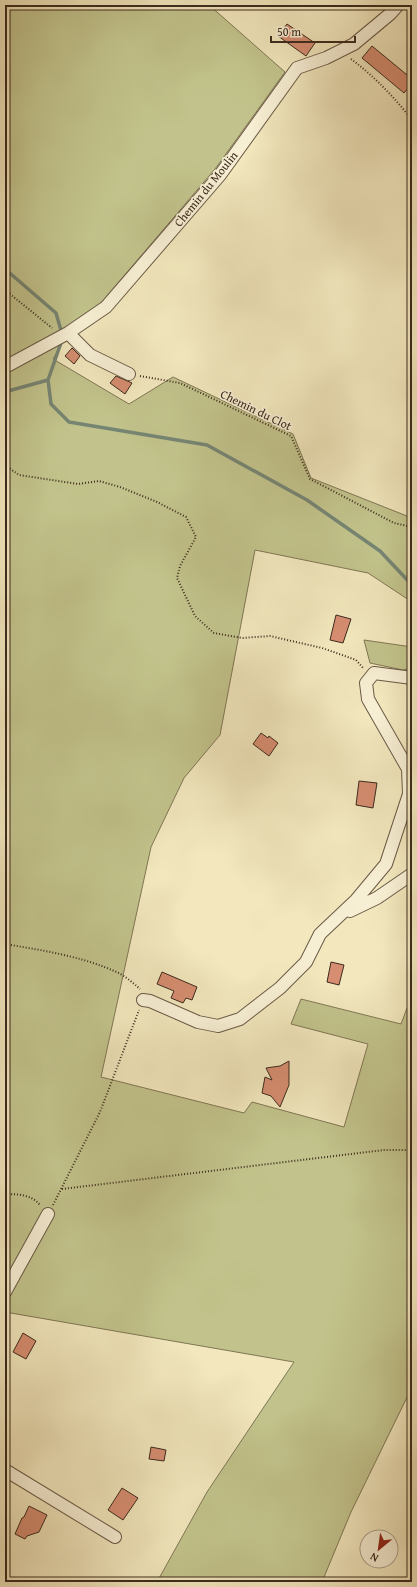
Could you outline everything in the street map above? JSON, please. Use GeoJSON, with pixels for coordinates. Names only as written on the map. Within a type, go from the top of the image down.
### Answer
{"type":"FeatureCollection","features":[{"type":"Feature","properties":{"kind":"street","name":"Chemin du Moulin"},"geometry":{"type":"LineString","coordinates":[[5,367],[64,335],[106,307],[220,175],[297,68],[326,58],[354,44],[390,14],[398,5]]}},
{"type":"Feature","properties":{"kind":"street"},"geometry":{"type":"LineString","coordinates":[[64,335],[90,355],[129,374]]}},
{"type":"Feature","properties":{"kind":"street"},"geometry":{"type":"LineString","coordinates":[[143,1000],[150,1001],[198,1022],[218,1026],[240,1019],[280,988],[306,962],[320,934],[356,900],[386,864],[409,794],[408,769],[368,699],[366,683],[374,673],[412,678]]}},
{"type":"Feature","properties":{"kind":"street"},"geometry":{"type":"LineString","coordinates":[[338,917],[377,898],[412,874]]}},
{"type":"Feature","properties":{"kind":"street"},"geometry":{"type":"LineString","coordinates":[[5,1292],[48,1214]]}},
{"type":"Feature","properties":{"kind":"street"},"geometry":{"type":"LineString","coordinates":[[5,1470],[115,1537]]}},
{"type":"Feature","properties":{"kind":"path"},"geometry":{"type":"LineString","coordinates":[[341,51],[376,81],[403,108],[412,120]]}},
{"type":"Feature","properties":{"kind":"path"},"geometry":{"type":"LineString","coordinates":[[5,290],[64,335]]}},
{"type":"Feature","properties":{"kind":"path","name":"Chemin du Clot"},"geometry":{"type":"LineString","coordinates":[[129,374],[180,383],[291,436],[310,479],[394,523],[412,527]]}},
{"type":"Feature","properties":{"kind":"path"},"geometry":{"type":"LineString","coordinates":[[5,465],[19,475],[78,484],[99,481],[120,487],[157,502],[186,517],[196,537],[180,566],[177,578],[195,616],[214,633],[242,638],[270,636],[322,648],[356,660],[371,677]]}},
{"type":"Feature","properties":{"kind":"path"},"geometry":{"type":"LineString","coordinates":[[5,944],[61,955],[113,970],[140,988],[143,993],[143,1000],[100,1112],[48,1214],[37,1201],[28,1197],[13,1194],[5,1195]]}},
{"type":"Feature","properties":{"kind":"path"},"geometry":{"type":"LineString","coordinates":[[62,1189],[384,1150],[412,1150]]}},
{"type":"Feature","properties":{"kind":"green space"},"geometry":{"type":"Polygon","coordinates":[[[5,5],[209,5],[285,72],[215,169],[88,318],[68,333],[53,359],[129,404],[173,377],[293,434],[311,478],[412,518],[412,604],[409,600],[368,573],[255,550],[220,735],[184,778],[151,847],[101,1077],[244,1113],[252,1102],[344,1127],[368,1044],[291,1024],[301,999],[401,1024],[412,995],[412,1387],[351,1512],[322,1582],[157,1582],[207,1492],[294,1362],[5,1312],[5,5]]]}},
{"type":"Feature","properties":{"kind":"green space"},"geometry":{"type":"Polygon","coordinates":[[[364,640],[412,647],[412,668],[403,670],[370,663],[364,640]]]}},
{"type":"Feature","properties":{"kind":"building"},"geometry":{"type":"Polygon","coordinates":[[[287,24],[315,43],[306,56],[278,36],[287,24]]]}},
{"type":"Feature","properties":{"kind":"building"},"geometry":{"type":"Polygon","coordinates":[[[372,46],[412,79],[412,83],[404,93],[362,58],[372,46]]]}},
{"type":"Feature","properties":{"kind":"building"},"geometry":{"type":"Polygon","coordinates":[[[72,348],[80,356],[74,364],[65,356],[72,348]]]}},
{"type":"Feature","properties":{"kind":"building"},"geometry":{"type":"Polygon","coordinates":[[[116,376],[132,383],[125,394],[110,383],[116,376]]]}},
{"type":"Feature","properties":{"kind":"building"},"geometry":{"type":"Polygon","coordinates":[[[336,615],[351,619],[343,643],[330,640],[336,615]]]}},
{"type":"Feature","properties":{"kind":"building"},"geometry":{"type":"Polygon","coordinates":[[[261,733],[268,738],[269,736],[278,743],[269,756],[253,744],[261,733]]]}},
{"type":"Feature","properties":{"kind":"building"},"geometry":{"type":"Polygon","coordinates":[[[359,781],[377,783],[373,808],[356,805],[359,781]]]}},
{"type":"Feature","properties":{"kind":"building"},"geometry":{"type":"Polygon","coordinates":[[[331,962],[344,965],[339,985],[327,982],[331,962]]]}},
{"type":"Feature","properties":{"kind":"building"},"geometry":{"type":"Polygon","coordinates":[[[162,972],[197,987],[192,1000],[186,998],[183,1003],[171,998],[174,991],[157,984],[162,972]]]}},
{"type":"Feature","properties":{"kind":"building"},"geometry":{"type":"Polygon","coordinates":[[[289,1061],[289,1085],[280,1107],[271,1096],[262,1093],[265,1077],[272,1080],[266,1068],[280,1066],[289,1061]]]}},
{"type":"Feature","properties":{"kind":"building"},"geometry":{"type":"Polygon","coordinates":[[[23,1333],[36,1341],[26,1359],[13,1352],[23,1333]]]}},
{"type":"Feature","properties":{"kind":"building"},"geometry":{"type":"Polygon","coordinates":[[[151,1447],[166,1450],[164,1461],[149,1459],[151,1447]]]}},
{"type":"Feature","properties":{"kind":"building"},"geometry":{"type":"Polygon","coordinates":[[[122,1488],[138,1498],[123,1520],[108,1510],[122,1488]]]}},
{"type":"Feature","properties":{"kind":"building"},"geometry":{"type":"Polygon","coordinates":[[[29,1506],[47,1515],[39,1532],[27,1536],[25,1539],[15,1534],[29,1506]]]}},
{"type":"Feature","properties":{"kind":"waterway"},"geometry":{"type":"LineString","coordinates":[[5,269],[56,313],[62,334]]}},
{"type":"Feature","properties":{"kind":"waterway"},"geometry":{"type":"LineString","coordinates":[[48,380],[62,340]]}},
{"type":"Feature","properties":{"kind":"waterway"},"geometry":{"type":"LineString","coordinates":[[5,391],[48,380],[51,404],[69,422],[207,445],[307,500],[380,551],[412,585]]}}]}
